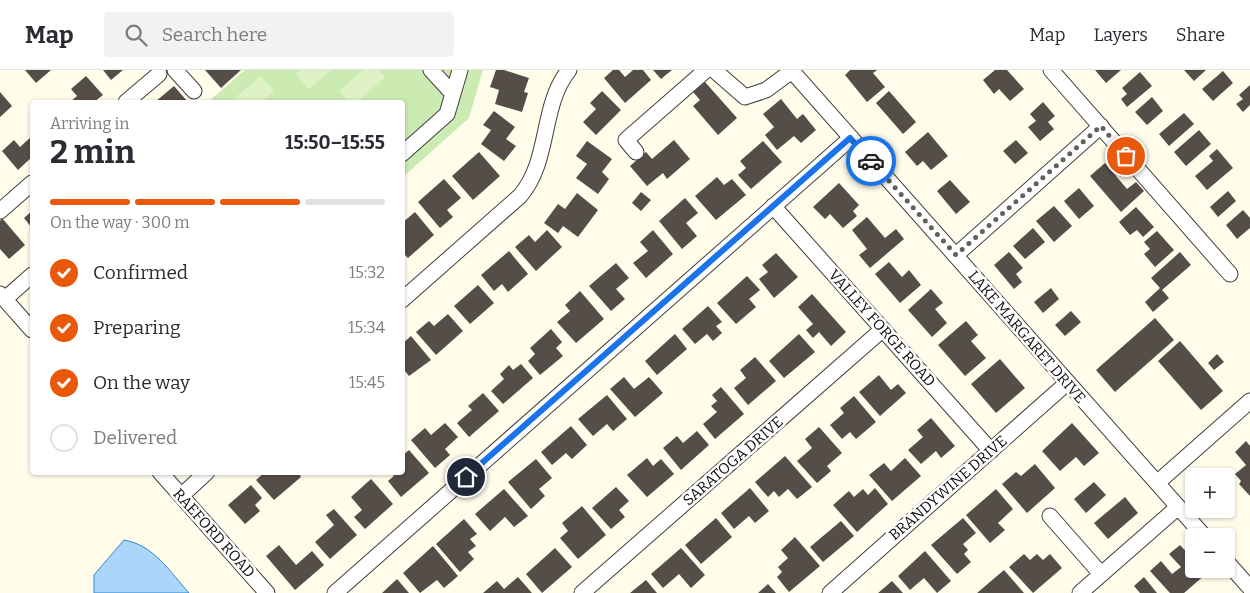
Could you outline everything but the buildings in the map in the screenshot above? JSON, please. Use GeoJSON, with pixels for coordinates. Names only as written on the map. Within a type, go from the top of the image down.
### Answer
{"type":"FeatureCollection","features":[{"type":"Feature","properties":{"kind":"street"},"geometry":{"type":"LineString","coordinates":[[175,70],[194,92]]}},
{"type":"Feature","properties":{"kind":"street"},"geometry":{"type":"LineString","coordinates":[[431,70],[453,94]]}},
{"type":"Feature","properties":{"kind":"street"},"geometry":{"type":"LineString","coordinates":[[405,151],[447,114],[460,70]]}},
{"type":"Feature","properties":{"kind":"street"},"geometry":{"type":"LineString","coordinates":[[405,297],[520,196],[530,184],[536,171],[554,96],[569,70]]}},
{"type":"Feature","properties":{"kind":"street"},"geometry":{"type":"LineString","coordinates":[[636,152],[626,140],[706,70]]}},
{"type":"Feature","properties":{"kind":"street"},"geometry":{"type":"LineString","coordinates":[[714,70],[744,97],[766,90],[796,72]]}},
{"type":"Feature","properties":{"kind":"street"},"geometry":{"type":"LineString","coordinates":[[1051,70],[1230,274]]}},
{"type":"Feature","properties":{"kind":"street","name":"LAKE MARGARET DRIVE"},"geometry":{"type":"LineString","coordinates":[[796,72],[850,138],[1197,528]]}},
{"type":"Feature","properties":{"kind":"street"},"geometry":{"type":"LineString","coordinates":[[128,100],[159,74]]}},
{"type":"Feature","properties":{"kind":"street"},"geometry":{"type":"LineString","coordinates":[[956,255],[1101,126]]}},
{"type":"Feature","properties":{"kind":"street"},"geometry":{"type":"LineString","coordinates":[[334,593],[850,138]]}},
{"type":"Feature","properties":{"kind":"street"},"geometry":{"type":"LineString","coordinates":[[0,211],[30,185]]}},
{"type":"Feature","properties":{"kind":"street","name":"VALLEY FORGE ROAD"},"geometry":{"type":"LineString","coordinates":[[773,206],[991,450]]}},
{"type":"Feature","properties":{"kind":"street"},"geometry":{"type":"LineString","coordinates":[[30,276],[2,296],[30,328]]}},
{"type":"Feature","properties":{"kind":"street","name":"SARATOGA DRIVE"},"geometry":{"type":"LineString","coordinates":[[582,593],[883,329]]}},
{"type":"Feature","properties":{"kind":"street","name":"BRANDYWINE DRIVE"},"geometry":{"type":"LineString","coordinates":[[830,593],[1067,383]]}},
{"type":"Feature","properties":{"kind":"street"},"geometry":{"type":"LineString","coordinates":[[1157,483],[1250,401]]}},
{"type":"Feature","properties":{"kind":"street","name":"RAEFORD ROAD"},"geometry":{"type":"LineString","coordinates":[[163,475],[267,593]]}},
{"type":"Feature","properties":{"kind":"street"},"geometry":{"type":"LineString","coordinates":[[181,496],[205,475]]}},
{"type":"Feature","properties":{"kind":"street"},"geometry":{"type":"LineString","coordinates":[[1080,593],[1178,507]]}},
{"type":"Feature","properties":{"kind":"street"},"geometry":{"type":"LineString","coordinates":[[1050,516],[1101,574]]}},
{"type":"Feature","properties":{"kind":"street"},"geometry":{"type":"LineString","coordinates":[[1235,572],[1250,588]]}},
{"type":"Feature","properties":{"kind":"green space"},"geometry":{"type":"Polygon","coordinates":[[[245,70],[483,70],[469,118],[405,175],[405,100],[210,100],[245,70]]]}},
{"type":"Feature","properties":{"kind":"green space"},"geometry":{"type":"Polygon","coordinates":[[[301,70],[331,70],[309,89],[296,74],[301,70]]]}},
{"type":"Feature","properties":{"kind":"green space"},"geometry":{"type":"Polygon","coordinates":[[[363,70],[378,70],[385,77],[359,100],[347,100],[339,91],[363,70]]]}},
{"type":"Feature","properties":{"kind":"green space"},"geometry":{"type":"Polygon","coordinates":[[[261,76],[274,91],[263,100],[232,100],[261,76]]]}},
{"type":"Feature","properties":{"kind":"water"},"geometry":{"type":"Polygon","coordinates":[[[124,540],[144,547],[153,553],[189,593],[94,593],[94,575],[124,540]]]}},
{"type":"Feature","properties":{"kind":"way so far"},"geometry":{"type":"LineString","coordinates":[[871,161],[956,255],[1101,126],[1126,156]]}},
{"type":"Feature","properties":{"kind":"route"},"geometry":{"type":"LineString","coordinates":[[466,477],[850,138],[871,161]]}}]}
